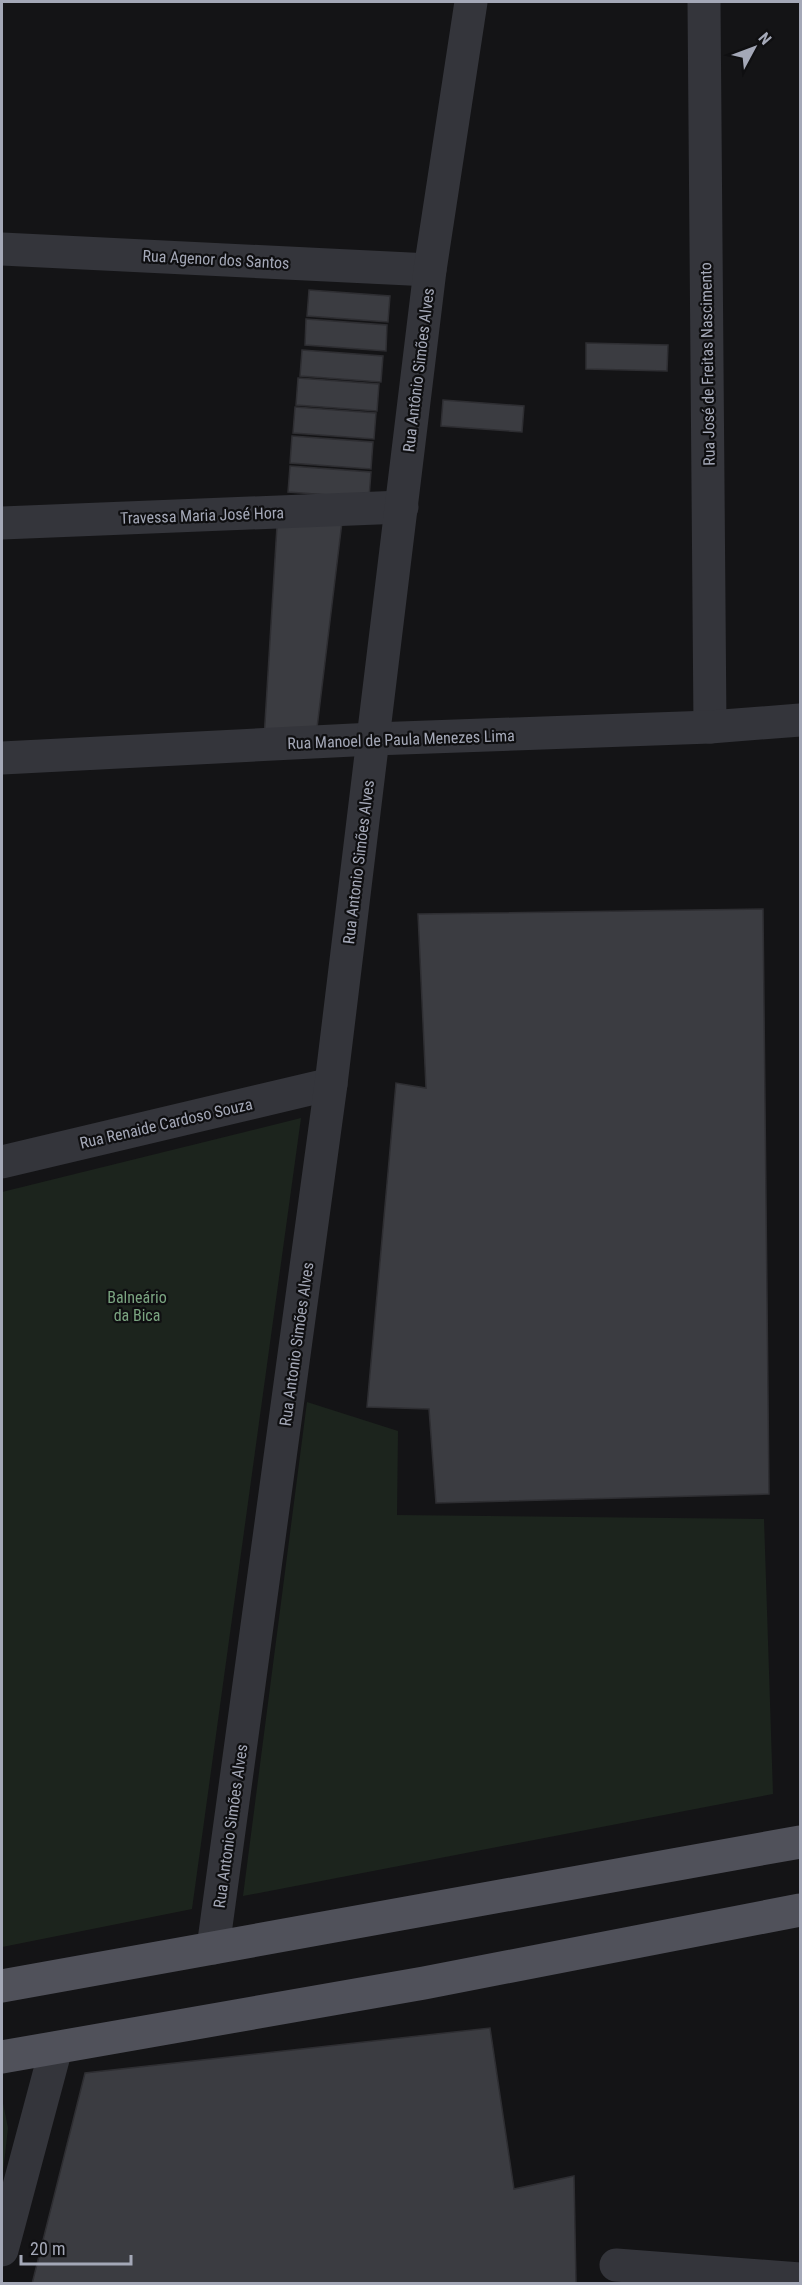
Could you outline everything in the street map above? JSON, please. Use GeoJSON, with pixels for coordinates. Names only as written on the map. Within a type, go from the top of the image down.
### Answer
{"type":"FeatureCollection","features":[{"type":"Feature","properties":{"kind":"main road"},"geometry":{"type":"LineString","coordinates":[[2,1986],[801,1842]]}},
{"type":"Feature","properties":{"kind":"main road"},"geometry":{"type":"LineString","coordinates":[[2,2057],[424,1983],[801,1910]]}},
{"type":"Feature","properties":{"kind":"street","name":"Rua Antônio Simões Alves"},"geometry":{"type":"LineString","coordinates":[[373,739],[430,270],[471,2]]}},
{"type":"Feature","properties":{"kind":"street","name":"Rua José de Freitas Nascimento"},"geometry":{"type":"LineString","coordinates":[[704,2],[710,727]]}},
{"type":"Feature","properties":{"kind":"street","name":"Rua Agenor dos Santos"},"geometry":{"type":"LineString","coordinates":[[2,249],[430,270]]}},
{"type":"Feature","properties":{"kind":"street","name":"Travessa Maria José Hora"},"geometry":{"type":"LineString","coordinates":[[2,523],[402,507]]}},
{"type":"Feature","properties":{"kind":"street","name":"Rua Manoel de Paula Menezes Lima"},"geometry":{"type":"LineString","coordinates":[[2,758],[373,739],[710,727],[801,720]]}},
{"type":"Feature","properties":{"kind":"street","name":"Rua Antonio Simões Alves"},"geometry":{"type":"LineString","coordinates":[[213,1948],[331,1084],[373,739]]}},
{"type":"Feature","properties":{"kind":"street","name":"Rua Renaide Cardoso Souza"},"geometry":{"type":"LineString","coordinates":[[2,1162],[331,1084]]}},
{"type":"Feature","properties":{"kind":"street"},"geometry":{"type":"LineString","coordinates":[[2,2250],[56,2048]]}},
{"type":"Feature","properties":{"kind":"street"},"geometry":{"type":"LineString","coordinates":[[616,2265],[801,2279]]}},
{"type":"Feature","properties":{"kind":"green space","name":"Balneário da Bica"},"geometry":{"type":"Polygon","coordinates":[[[301,1118],[192,1909],[2,1947],[2,1192],[301,1118]]]}},
{"type":"Feature","properties":{"kind":"green space"},"geometry":{"type":"Polygon","coordinates":[[[307,1402],[398,1431],[397,1515],[764,1519],[773,1794],[243,1896],[307,1402]]]}},
{"type":"Feature","properties":{"kind":"green space"},"geometry":{"type":"Polygon","coordinates":[[[2,2098],[8,2128],[2,2181],[2,2098]]]}},
{"type":"Feature","properties":{"kind":"building"},"geometry":{"type":"Polygon","coordinates":[[[309,290],[390,296],[388,322],[307,316],[309,290]]]}},
{"type":"Feature","properties":{"kind":"building"},"geometry":{"type":"Polygon","coordinates":[[[306,319],[387,325],[386,351],[305,345],[306,319]]]}},
{"type":"Feature","properties":{"kind":"building"},"geometry":{"type":"Polygon","coordinates":[[[586,343],[668,345],[667,371],[586,369],[586,343]]]}},
{"type":"Feature","properties":{"kind":"building"},"geometry":{"type":"Polygon","coordinates":[[[302,350],[383,356],[381,382],[300,376],[302,350]]]}},
{"type":"Feature","properties":{"kind":"building"},"geometry":{"type":"Polygon","coordinates":[[[298,378],[379,384],[377,411],[296,405],[298,378]]]}},
{"type":"Feature","properties":{"kind":"building"},"geometry":{"type":"Polygon","coordinates":[[[443,400],[524,406],[522,432],[441,426],[443,400]]]}},
{"type":"Feature","properties":{"kind":"building"},"geometry":{"type":"Polygon","coordinates":[[[295,407],[376,413],[374,439],[293,433],[295,407]]]}},
{"type":"Feature","properties":{"kind":"building"},"geometry":{"type":"Polygon","coordinates":[[[292,436],[373,442],[371,469],[290,463],[292,436]]]}},
{"type":"Feature","properties":{"kind":"building"},"geometry":{"type":"Polygon","coordinates":[[[290,466],[371,472],[369,498],[288,492],[290,466]]]}},
{"type":"Feature","properties":{"kind":"building"},"geometry":{"type":"Polygon","coordinates":[[[342,522],[316,736],[264,739],[277,526],[342,522]]]}},
{"type":"Feature","properties":{"kind":"building"},"geometry":{"type":"Polygon","coordinates":[[[763,909],[769,1494],[436,1503],[429,1409],[367,1407],[396,1083],[426,1088],[418,914],[763,909]]]}},
{"type":"Feature","properties":{"kind":"building"},"geometry":{"type":"Polygon","coordinates":[[[490,2028],[514,2189],[574,2176],[576,2284],[32,2284],[85,2073],[490,2028]]]}}]}
